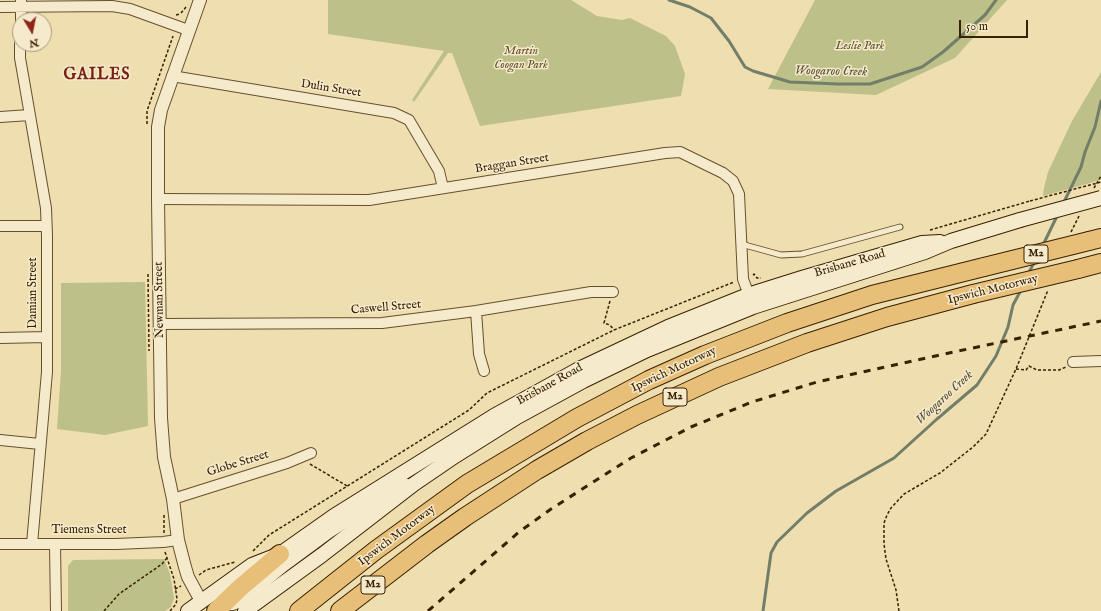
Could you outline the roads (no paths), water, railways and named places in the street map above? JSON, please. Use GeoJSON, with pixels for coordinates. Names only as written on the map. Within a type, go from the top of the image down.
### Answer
{"type":"FeatureCollection","features":[{"type":"Feature","properties":{"kind":"highway","name":"Ipswich Motorway"},"geometry":{"type":"LineString","coordinates":[[301,609],[425,514],[467,484],[571,421],[649,380],[739,341],[813,314],[872,295],[1095,239]]}},
{"type":"Feature","properties":{"kind":"highway","name":"Ipswich Motorway"},"geometry":{"type":"LineString","coordinates":[[340,611],[427,544],[471,513],[544,466],[587,441],[638,415],[719,377],[807,343],[888,317],[973,294],[1101,263]]}},
{"type":"Feature","properties":{"kind":"highway"},"geometry":{"type":"LineString","coordinates":[[219,608],[280,554]]}},
{"type":"Feature","properties":{"kind":"highway","name":"M2"},"geometry":{"type":"LineString","coordinates":[[286,611],[301,609]]}},
{"type":"Feature","properties":{"kind":"main road","name":"Brisbane Road"},"geometry":{"type":"LineString","coordinates":[[188,611],[199,606],[252,565],[280,554],[334,516],[494,416],[581,368],[640,339],[717,307],[750,301],[925,252],[951,241],[1020,220],[1098,193]]}},
{"type":"Feature","properties":{"kind":"main road","name":"Brisbane Road"},"geometry":{"type":"LineString","coordinates":[[245,611],[327,551],[414,484],[490,434],[583,381],[647,350],[720,319],[750,301]]}},
{"type":"Feature","properties":{"kind":"street","name":"Newman Street"},"geometry":{"type":"LineString","coordinates":[[199,606],[188,577],[178,540],[173,499],[164,457],[161,418],[158,127],[161,110],[172,76],[200,0]]}},
{"type":"Feature","properties":{"kind":"street"},"geometry":{"type":"LineString","coordinates":[[0,7],[21,3],[112,6],[130,9],[188,30]]}},
{"type":"Feature","properties":{"kind":"street","name":"Damian Street"},"geometry":{"type":"LineString","coordinates":[[20,52],[46,208],[47,372],[32,544]]}},
{"type":"Feature","properties":{"kind":"street","name":"Dulin Street"},"geometry":{"type":"LineString","coordinates":[[172,76],[394,113],[409,120],[439,171],[443,188]]}},
{"type":"Feature","properties":{"kind":"street"},"geometry":{"type":"LineString","coordinates":[[0,117],[30,115]]}},
{"type":"Feature","properties":{"kind":"street","name":"Braggan Street"},"geometry":{"type":"LineString","coordinates":[[158,199],[369,200],[665,153],[680,152],[723,173],[733,181],[739,194],[743,279],[750,301]]}},
{"type":"Feature","properties":{"kind":"street"},"geometry":{"type":"LineString","coordinates":[[0,226],[46,226]]}},
{"type":"Feature","properties":{"kind":"street","name":"Caswell Street"},"geometry":{"type":"LineString","coordinates":[[160,324],[376,324],[476,311],[592,292],[613,292]]}},
{"type":"Feature","properties":{"kind":"street"},"geometry":{"type":"LineString","coordinates":[[476,311],[479,354],[484,371]]}},
{"type":"Feature","properties":{"kind":"street"},"geometry":{"type":"LineString","coordinates":[[0,338],[46,337]]}},
{"type":"Feature","properties":{"kind":"street"},"geometry":{"type":"LineString","coordinates":[[1073,362],[1101,361]]}},
{"type":"Feature","properties":{"kind":"street"},"geometry":{"type":"LineString","coordinates":[[0,440],[40,444]]}},
{"type":"Feature","properties":{"kind":"street","name":"Globe Street"},"geometry":{"type":"LineString","coordinates":[[173,499],[300,458],[311,453]]}},
{"type":"Feature","properties":{"kind":"street"},"geometry":{"type":"LineString","coordinates":[[199,606],[219,608],[241,601],[283,566],[329,532],[401,486],[414,484]]}},
{"type":"Feature","properties":{"kind":"street","name":"Tiemens Street"},"geometry":{"type":"LineString","coordinates":[[0,544],[163,542],[178,540]]}},
{"type":"Feature","properties":{"kind":"street"},"geometry":{"type":"LineString","coordinates":[[55,544],[56,611]]}},
{"type":"Feature","properties":{"kind":"lane"},"geometry":{"type":"LineString","coordinates":[[741,244],[781,255],[802,254],[900,227]]}},
{"type":"Feature","properties":{"kind":"waterway","name":"Woogaroo Creek"},"geometry":{"type":"LineString","coordinates":[[669,0],[690,7],[711,18],[729,41],[745,67],[753,71],[790,82],[838,84],[870,84],[922,67],[943,52],[985,15],[996,0]]}},
{"type":"Feature","properties":{"kind":"waterway","name":"Woogaroo Creek"},"geometry":{"type":"LineString","coordinates":[[1063,204],[1081,167],[1095,127],[1101,101]]}},
{"type":"Feature","properties":{"kind":"waterway","name":"Woogaroo Creek"},"geometry":{"type":"LineString","coordinates":[[1043,245],[1058,214]]}},
{"type":"Feature","properties":{"kind":"waterway","name":"Woogaroo Creek"},"geometry":{"type":"LineString","coordinates":[[1028,274],[1035,261]]}},
{"type":"Feature","properties":{"kind":"waterway","name":"Woogaroo Creek"},"geometry":{"type":"LineString","coordinates":[[763,611],[771,553],[777,542],[807,513],[836,491],[894,458],[977,385],[996,356],[1008,327],[1013,305],[1021,290]]}},
{"type":"Feature","properties":{"kind":"railway"},"geometry":{"type":"LineString","coordinates":[[428,611],[519,532],[551,509],[631,458],[691,427],[752,402],[817,382],[1101,321]]}},
{"type":"Feature","properties":{"kind":"district","name":"GAILES"},"geometry":{"type":"Point","coordinates":[97,76]}},
{"type":"Feature","properties":{"kind":"park label","name":"Leslie Park"},"geometry":{"type":"Point","coordinates":[860,47]}},
{"type":"Feature","properties":{"kind":"park label","name":"Martin Coogan Park"},"geometry":{"type":"Point","coordinates":[521,59]}}]}
